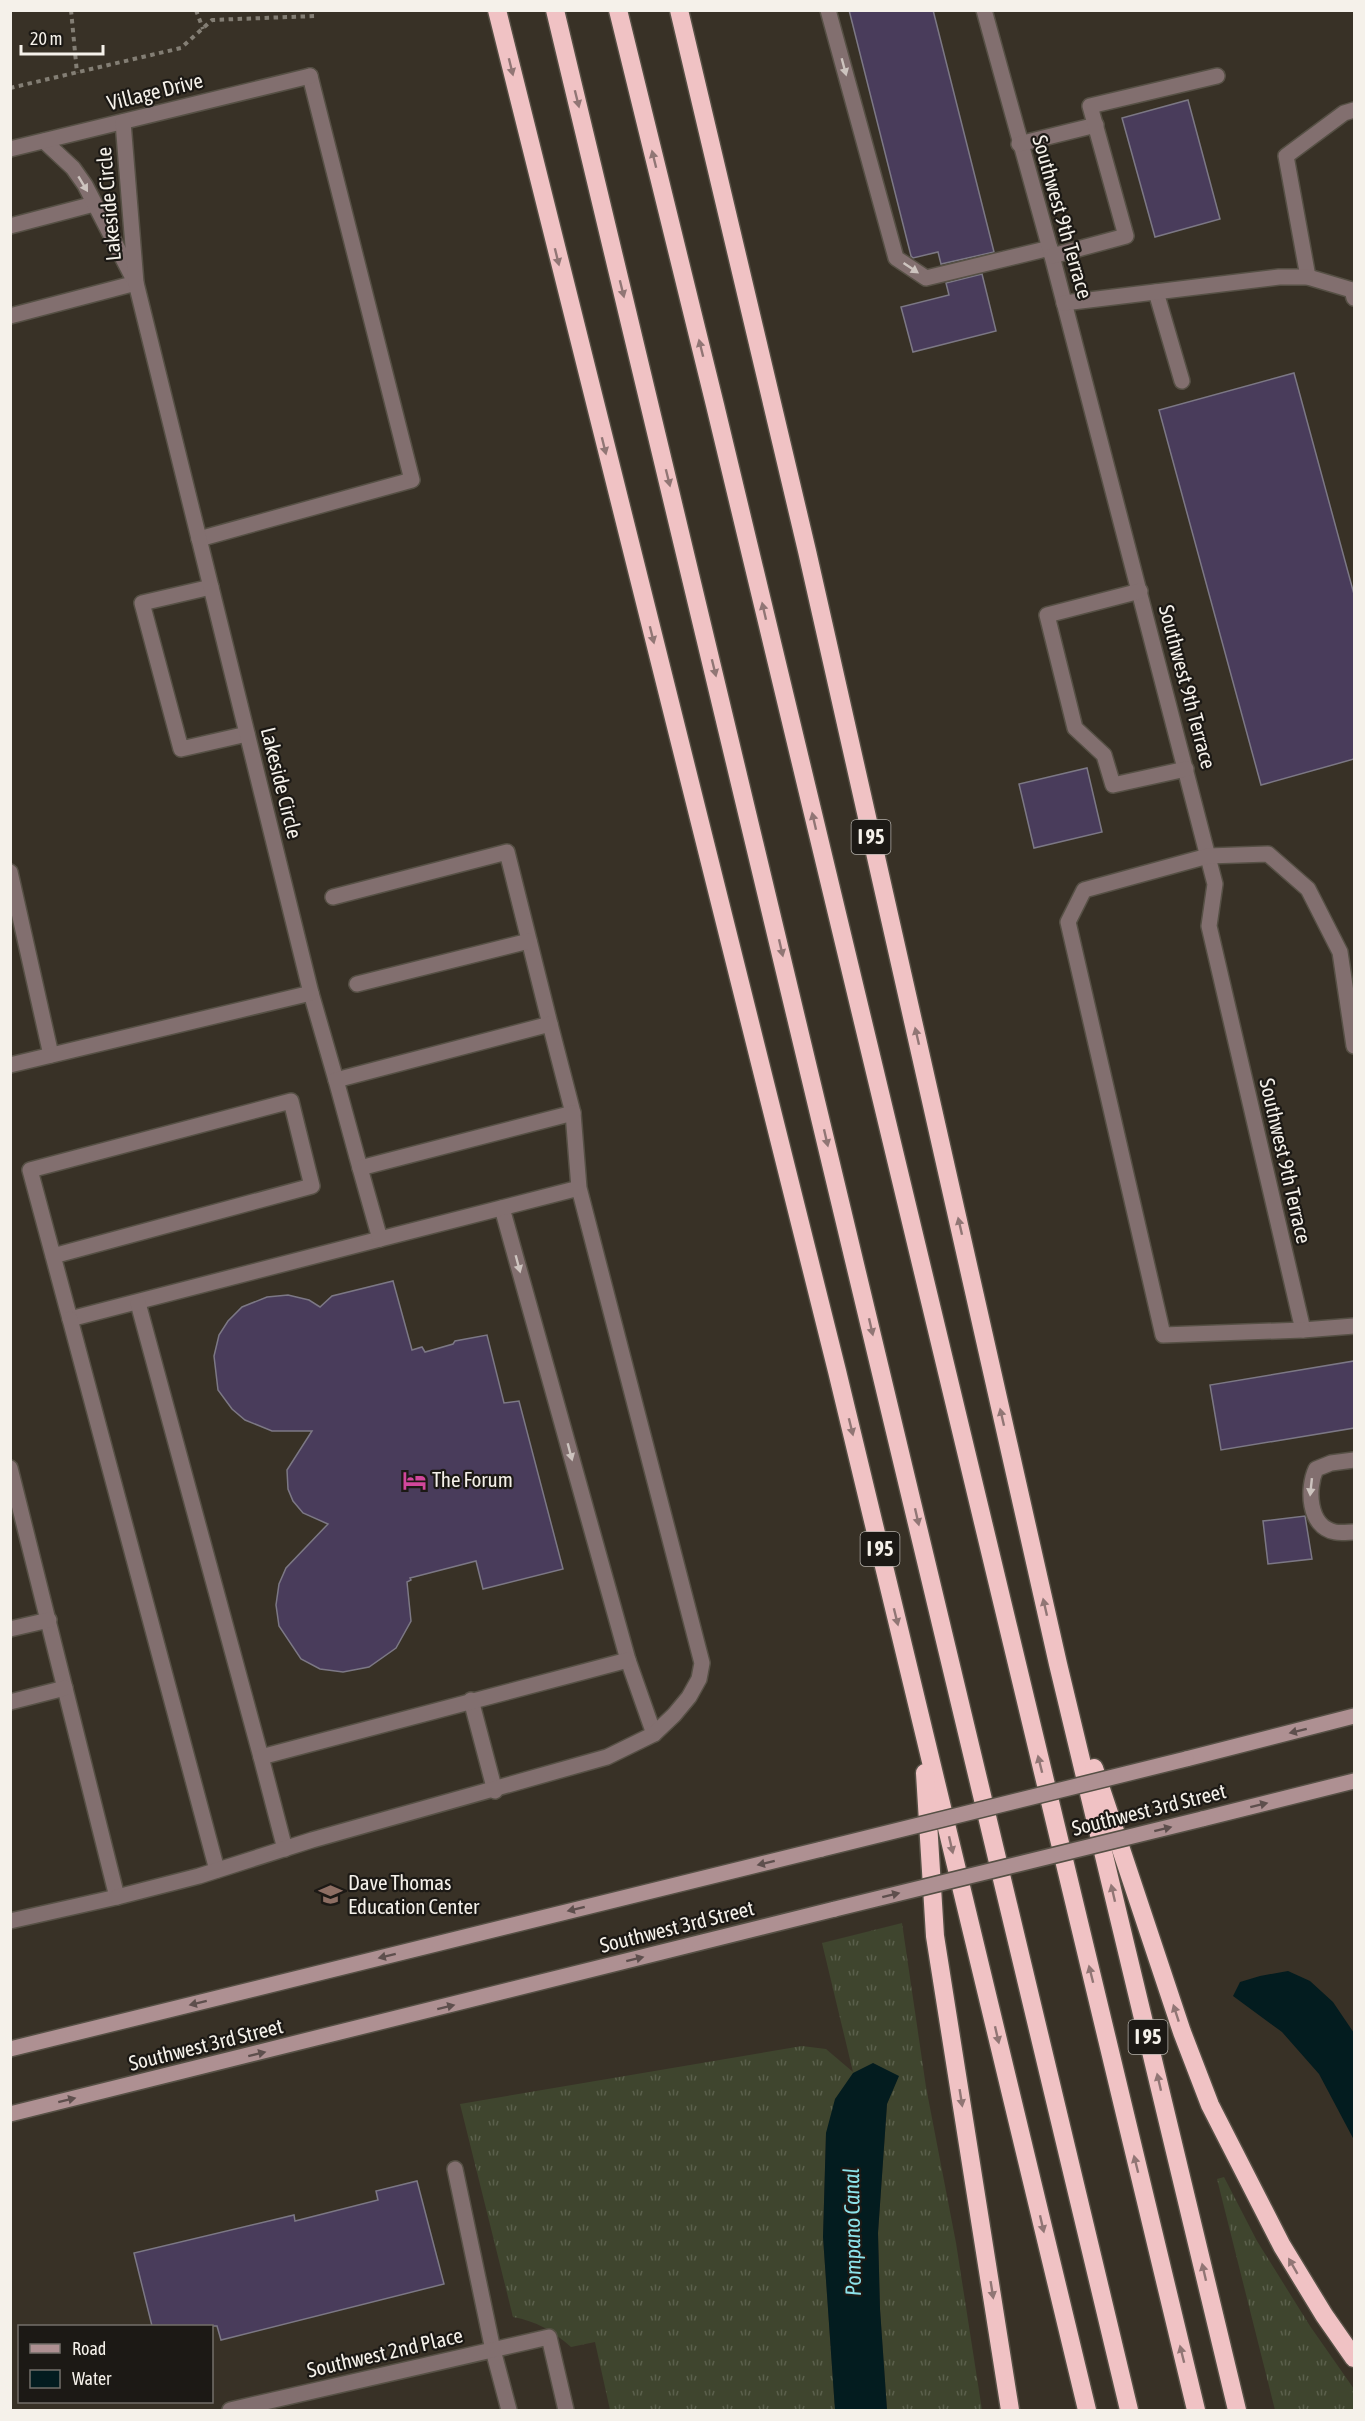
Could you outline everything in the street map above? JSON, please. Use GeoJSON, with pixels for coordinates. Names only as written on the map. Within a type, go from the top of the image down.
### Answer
{"type":"FeatureCollection","features":[{"type":"Feature","properties":{"kind":"highway","name":"I 95"},"geometry":{"type":"LineString","coordinates":[[497,10],[834,1359],[1087,2410]]}},
{"type":"Feature","properties":{"kind":"highway"},"geometry":{"type":"LineString","coordinates":[[555,10],[1130,2410]]}},
{"type":"Feature","properties":{"kind":"highway"},"geometry":{"type":"LineString","coordinates":[[618,10],[715,405],[1196,2410]]}},
{"type":"Feature","properties":{"kind":"highway","name":"I 95"},"geometry":{"type":"LineString","coordinates":[[679,10],[804,540],[1058,1664],[1237,2410]]}},
{"type":"Feature","properties":{"kind":"highway"},"geometry":{"type":"LineString","coordinates":[[1058,1664],[1182,2032],[1210,2105],[1287,2255],[1354,2358]]}},
{"type":"Feature","properties":{"kind":"highway"},"geometry":{"type":"LineString","coordinates":[[923,1727],[935,1936],[1010,2410]]}},
{"type":"Feature","properties":{"kind":"street"},"geometry":{"type":"LineString","coordinates":[[828,10],[896,258],[926,278],[1126,236],[1090,106],[1217,76]]}},
{"type":"Feature","properties":{"kind":"street","name":"Southwest 9th Terrace"},"geometry":{"type":"LineString","coordinates":[[984,10],[1019,144],[1051,252],[1215,884],[1209,926],[1303,1330]]}},
{"type":"Feature","properties":{"kind":"street","name":"Village Drive"},"geometry":{"type":"LineString","coordinates":[[10,149],[310,76],[412,480],[199,539]]}},
{"type":"Feature","properties":{"kind":"street"},"geometry":{"type":"LineString","coordinates":[[1308,277],[1286,156],[1344,113],[1354,110]]}},
{"type":"Feature","properties":{"kind":"street","name":"Lakeside Circle"},"geometry":{"type":"LineString","coordinates":[[123,122],[136,283],[311,993],[380,1239]]}},
{"type":"Feature","properties":{"kind":"street"},"geometry":{"type":"LineString","coordinates":[[1019,144],[1096,125]]}},
{"type":"Feature","properties":{"kind":"street","name":"Lakeside Circle"},"geometry":{"type":"LineString","coordinates":[[44,141],[73,168],[136,283]]}},
{"type":"Feature","properties":{"kind":"street"},"geometry":{"type":"LineString","coordinates":[[10,226],[94,204]]}},
{"type":"Feature","properties":{"kind":"street"},"geometry":{"type":"LineString","coordinates":[[1064,303],[1279,277],[1308,277],[1352,290],[1354,298]]}},
{"type":"Feature","properties":{"kind":"street"},"geometry":{"type":"LineString","coordinates":[[10,316],[136,283]]}},
{"type":"Feature","properties":{"kind":"street"},"geometry":{"type":"LineString","coordinates":[[1156,292],[1182,381]]}},
{"type":"Feature","properties":{"kind":"street"},"geometry":{"type":"LineString","coordinates":[[211,587],[142,603],[181,749],[247,734]]}},
{"type":"Feature","properties":{"kind":"street"},"geometry":{"type":"LineString","coordinates":[[1140,591],[1047,615],[1075,728],[1104,755],[1113,785],[1186,769]]}},
{"type":"Feature","properties":{"kind":"street"},"geometry":{"type":"LineString","coordinates":[[10,1921],[117,1897],[217,1870],[608,1757],[654,1734],[689,1697],[699,1679],[702,1663],[579,1188],[573,1113],[507,852],[333,897]]}},
{"type":"Feature","properties":{"kind":"street"},"geometry":{"type":"LineString","coordinates":[[1354,1046],[1340,952],[1308,889],[1268,854],[1208,856],[1084,890],[1068,922],[1163,1335],[1354,1326]]}},
{"type":"Feature","properties":{"kind":"street"},"geometry":{"type":"LineString","coordinates":[[10,872],[51,1055]]}},
{"type":"Feature","properties":{"kind":"street"},"geometry":{"type":"LineString","coordinates":[[357,984],[530,941]]}},
{"type":"Feature","properties":{"kind":"street"},"geometry":{"type":"LineString","coordinates":[[10,1065],[311,993]]}},
{"type":"Feature","properties":{"kind":"street"},"geometry":{"type":"LineString","coordinates":[[336,1080],[550,1024]]}},
{"type":"Feature","properties":{"kind":"street"},"geometry":{"type":"LineString","coordinates":[[53,1256],[312,1186],[291,1101],[30,1170],[217,1870]]}},
{"type":"Feature","properties":{"kind":"street"},"geometry":{"type":"LineString","coordinates":[[360,1168],[573,1113]]}},
{"type":"Feature","properties":{"kind":"street"},"geometry":{"type":"LineString","coordinates":[[70,1319],[579,1188]]}},
{"type":"Feature","properties":{"kind":"street"},"geometry":{"type":"LineString","coordinates":[[502,1208],[628,1660],[654,1734]]}},
{"type":"Feature","properties":{"kind":"street"},"geometry":{"type":"LineString","coordinates":[[138,1303],[285,1849]]}},
{"type":"Feature","properties":{"kind":"street"},"geometry":{"type":"LineString","coordinates":[[1354,1460],[1331,1463],[1316,1469],[1310,1481],[1310,1499],[1316,1516],[1324,1527],[1334,1532],[1354,1532]]}},
{"type":"Feature","properties":{"kind":"street"},"geometry":{"type":"LineString","coordinates":[[10,1468],[117,1897]]}},
{"type":"Feature","properties":{"kind":"street"},"geometry":{"type":"LineString","coordinates":[[10,1629],[49,1620]]}},
{"type":"Feature","properties":{"kind":"street"},"geometry":{"type":"LineString","coordinates":[[261,1757],[628,1660]]}},
{"type":"Feature","properties":{"kind":"street"},"geometry":{"type":"LineString","coordinates":[[10,1702],[65,1688]]}},
{"type":"Feature","properties":{"kind":"street"},"geometry":{"type":"LineString","coordinates":[[471,1700],[495,1791]]}},
{"type":"Feature","properties":{"kind":"street","name":"Southwest 3rd Street"},"geometry":{"type":"LineString","coordinates":[[10,2049],[1354,1716]]}},
{"type":"Feature","properties":{"kind":"street","name":"Southwest 3rd Street"},"geometry":{"type":"LineString","coordinates":[[10,2114],[1354,1781]]}},
{"type":"Feature","properties":{"kind":"street"},"geometry":{"type":"LineString","coordinates":[[455,2169],[493,2350],[509,2410]]}},
{"type":"Feature","properties":{"kind":"street","name":"Southwest 2nd Place"},"geometry":{"type":"LineString","coordinates":[[230,2410],[549,2337],[566,2410]]}},
{"type":"Feature","properties":{"kind":"path"},"geometry":{"type":"LineString","coordinates":[[71,10],[77,73]]}},
{"type":"Feature","properties":{"kind":"path"},"geometry":{"type":"LineString","coordinates":[[196,10],[202,29]]}},
{"type":"Feature","properties":{"kind":"path"},"geometry":{"type":"LineString","coordinates":[[10,88],[181,48],[212,20],[315,16]]}},
{"type":"Feature","properties":{"kind":"green space"},"geometry":{"type":"Polygon","coordinates":[[[902,1923],[926,2087],[956,2243],[982,2410],[887,2410],[880,2309],[878,2233],[887,2104],[898,2077],[873,2063],[826,2133],[823,2237],[835,2410],[610,2410],[595,2342],[571,2347],[544,2328],[513,2317],[460,2104],[802,2046],[826,2049],[853,2072],[822,1943],[902,1923]]]}},
{"type":"Feature","properties":{"kind":"green space"},"geometry":{"type":"Polygon","coordinates":[[[1224,2177],[1257,2241],[1310,2326],[1354,2389],[1354,2410],[1275,2410],[1217,2179],[1224,2177]]]}},
{"type":"Feature","properties":{"kind":"water"},"geometry":{"type":"Polygon","coordinates":[[[1288,1971],[1310,1981],[1333,2002],[1354,2033],[1354,2140],[1319,2074],[1282,2032],[1233,1996],[1240,1982],[1288,1971]]]}},
{"type":"Feature","properties":{"kind":"water","name":"Pompano Canal"},"geometry":{"type":"Polygon","coordinates":[[[873,2063],[899,2076],[887,2104],[878,2233],[880,2309],[887,2410],[835,2410],[823,2237],[826,2133],[835,2099],[853,2073],[873,2063]]]}},
{"type":"Feature","properties":{"kind":"building"},"geometry":{"type":"Polygon","coordinates":[[[849,10],[933,10],[994,252],[941,264],[938,252],[913,258],[911,256],[849,10]]]}},
{"type":"Feature","properties":{"kind":"building"},"geometry":{"type":"Polygon","coordinates":[[[1188,100],[1220,219],[1155,237],[1122,118],[1188,100]]]}},
{"type":"Feature","properties":{"kind":"building"},"geometry":{"type":"Polygon","coordinates":[[[982,274],[996,331],[913,352],[901,307],[949,295],[946,283],[982,274]]]}},
{"type":"Feature","properties":{"kind":"building"},"geometry":{"type":"Polygon","coordinates":[[[1294,373],[1354,594],[1354,759],[1261,785],[1159,410],[1294,373]]]}},
{"type":"Feature","properties":{"kind":"building"},"geometry":{"type":"Polygon","coordinates":[[[1087,768],[1102,832],[1034,848],[1019,784],[1087,768]]]}},
{"type":"Feature","properties":{"kind":"building","name":"The Forum"},"geometry":{"type":"Polygon","coordinates":[[[393,1281],[412,1350],[422,1347],[425,1352],[453,1344],[455,1341],[487,1335],[504,1403],[519,1401],[563,1569],[483,1589],[476,1561],[410,1578],[411,1580],[407,1582],[411,1621],[396,1648],[369,1667],[343,1672],[320,1669],[301,1659],[279,1626],[276,1605],[279,1584],[286,1568],[328,1524],[303,1513],[293,1501],[288,1489],[287,1470],[312,1431],[272,1431],[245,1420],[232,1409],[218,1390],[214,1356],[219,1335],[228,1321],[242,1307],[267,1297],[288,1295],[309,1300],[320,1307],[332,1296],[393,1281]]]}},
{"type":"Feature","properties":{"kind":"building"},"geometry":{"type":"Polygon","coordinates":[[[1354,1361],[1354,1428],[1221,1450],[1210,1385],[1354,1361]]]}},
{"type":"Feature","properties":{"kind":"building"},"geometry":{"type":"Polygon","coordinates":[[[1305,1516],[1312,1559],[1268,1564],[1263,1521],[1305,1516]]]}},
{"type":"Feature","properties":{"kind":"building"},"geometry":{"type":"Polygon","coordinates":[[[417,2181],[444,2284],[221,2340],[217,2326],[213,2325],[152,2325],[134,2253],[294,2215],[295,2221],[378,2200],[376,2191],[417,2181]]]}},
{"type":"Feature","properties":{"kind":"place","name":"The Forum"},"geometry":{"type":"Point","coordinates":[414,1480]}},
{"type":"Feature","properties":{"kind":"place","name":"Dave Thomas Education Center"},"geometry":{"type":"Point","coordinates":[330,1895]}}]}
